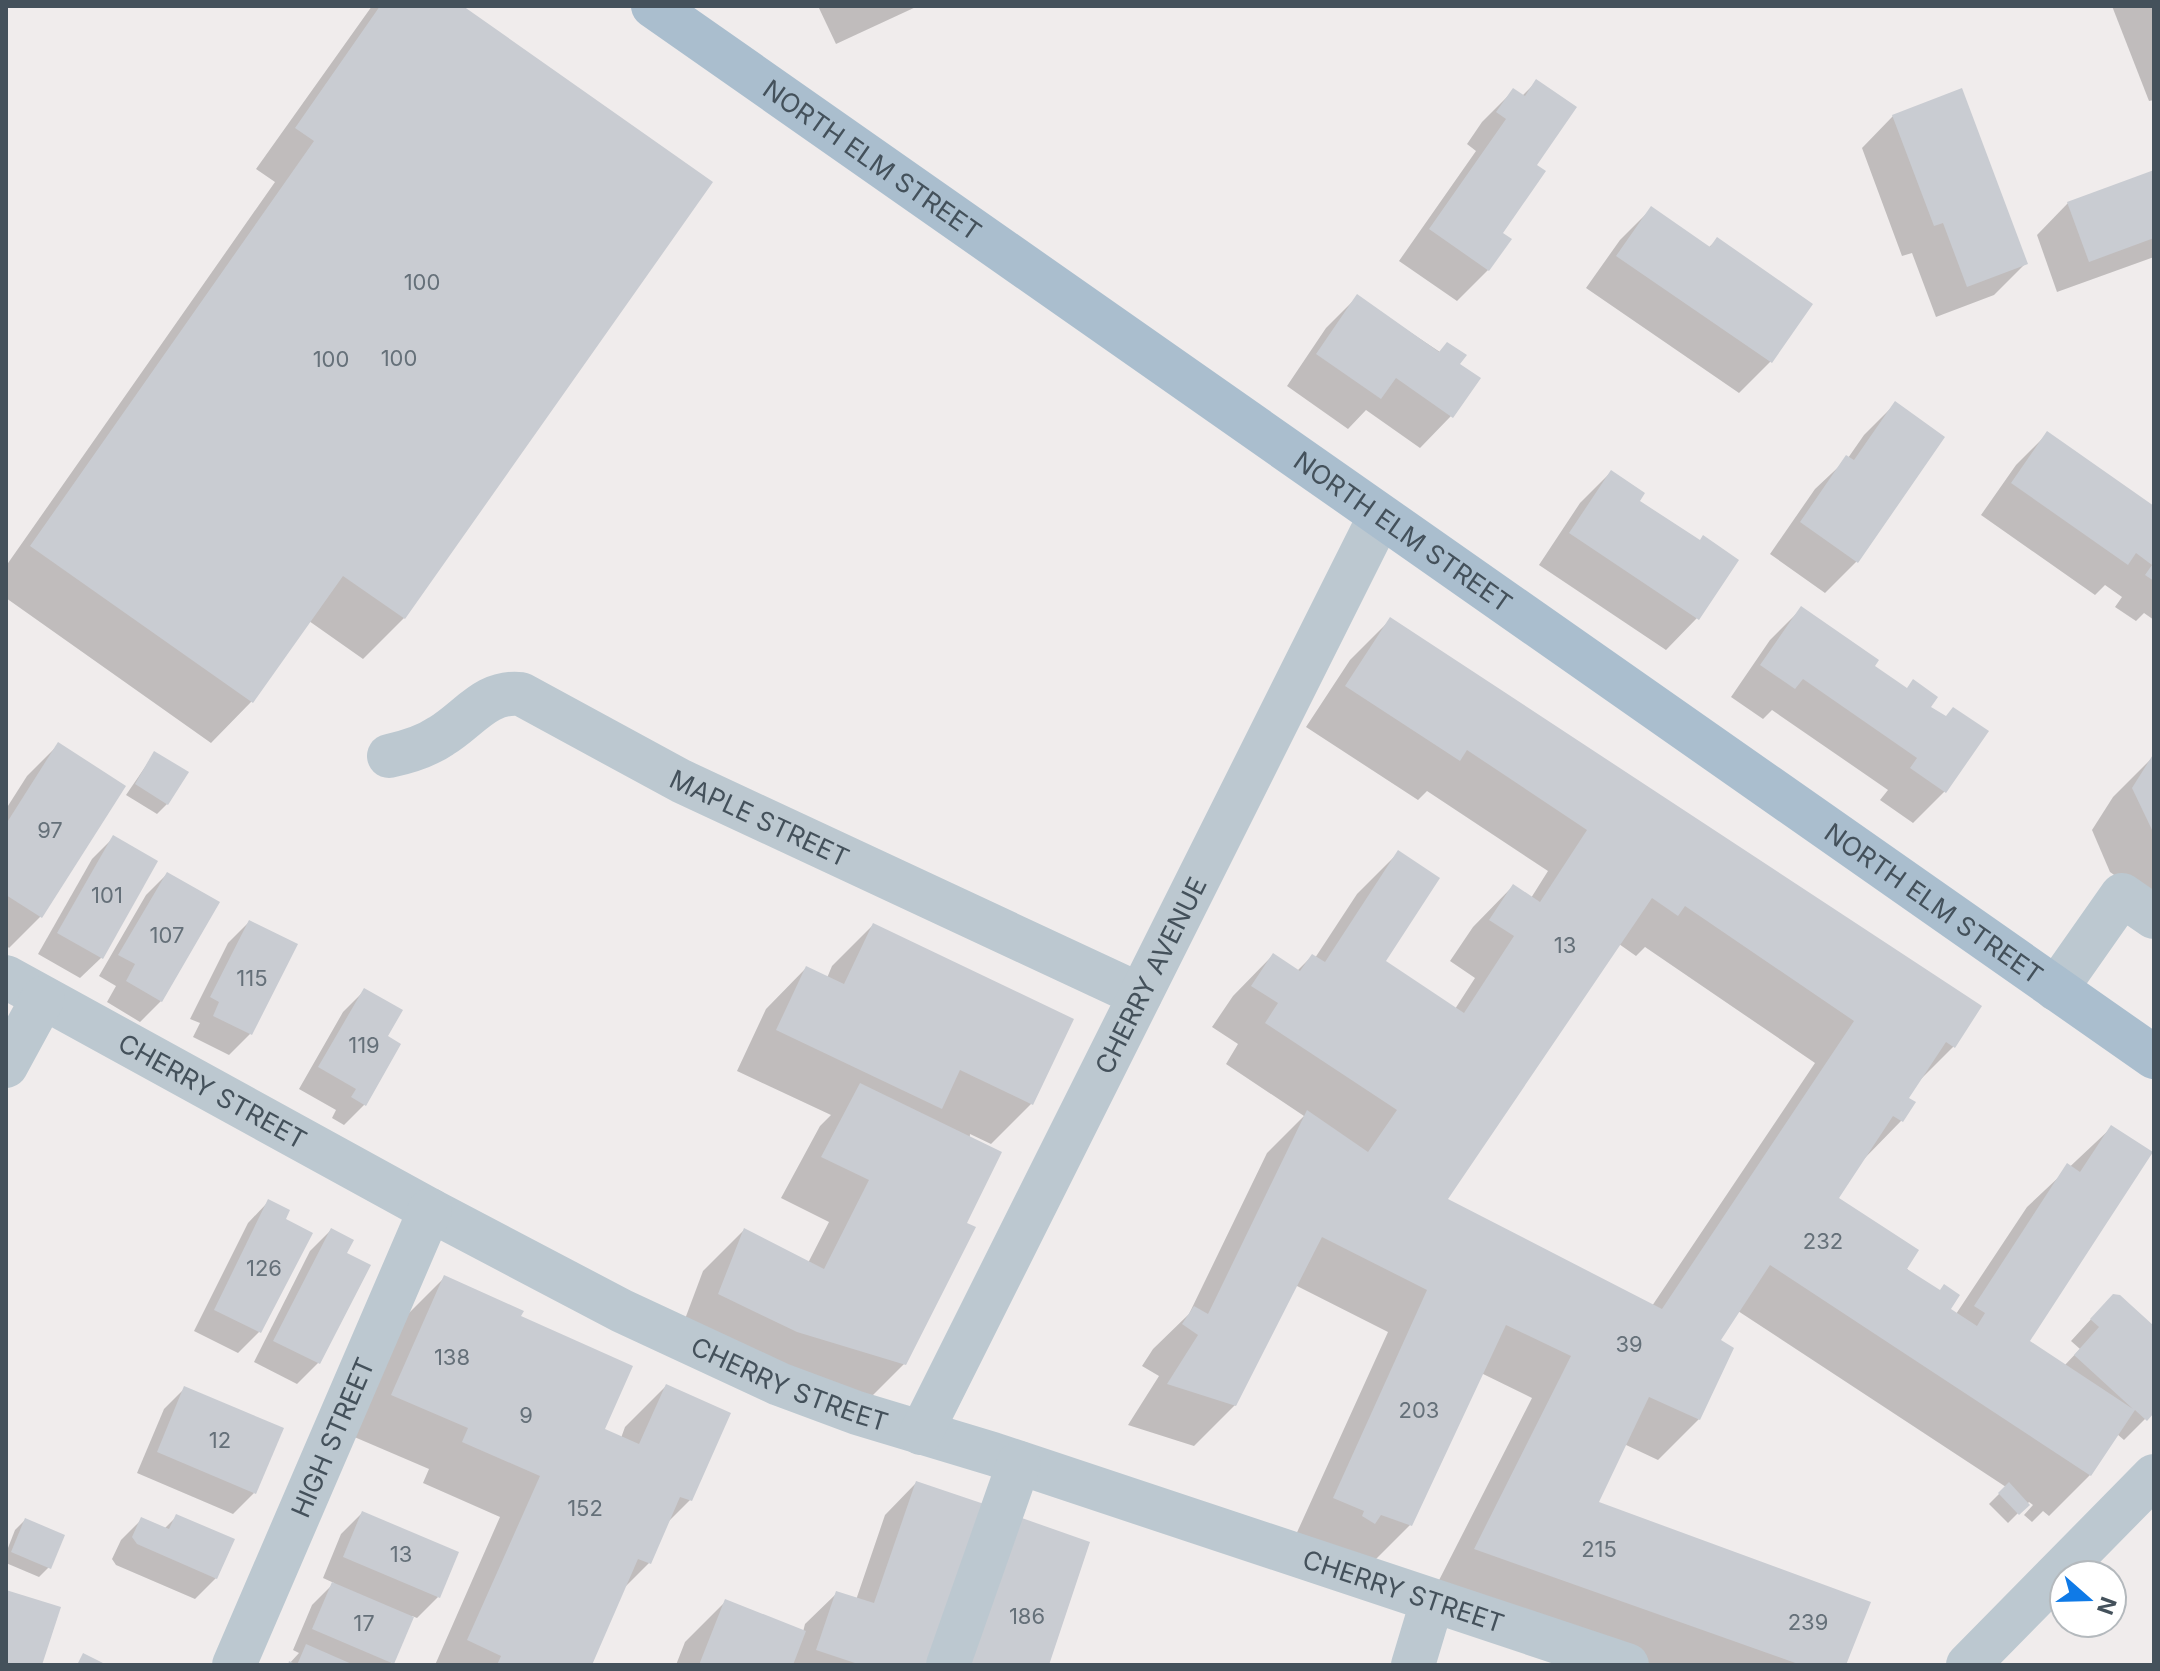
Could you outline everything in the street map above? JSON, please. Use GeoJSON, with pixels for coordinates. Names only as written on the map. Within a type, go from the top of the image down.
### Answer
{"type":"FeatureCollection","features":[{"type":"Feature","properties":{"kind":"main road","name":"NORTH ELM STREET"},"geometry":{"type":"LineString","coordinates":[[653,6],[2154,1057]]}},
{"type":"Feature","properties":{"kind":"street","name":"CHERRY AVENUE"},"geometry":{"type":"LineString","coordinates":[[921,1433],[1380,516]]}},
{"type":"Feature","properties":{"kind":"street","name":"MAPLE STREET"},"geometry":{"type":"LineString","coordinates":[[389,756],[412,751],[438,739],[493,696],[507,692],[521,694],[681,781],[1140,995]]}},
{"type":"Feature","properties":{"kind":"street"},"geometry":{"type":"LineString","coordinates":[[2056,989],[2122,895],[2154,917]]}},
{"type":"Feature","properties":{"kind":"street"},"geometry":{"type":"LineString","coordinates":[[6,1066],[25,987]]}},
{"type":"Feature","properties":{"kind":"street","name":"CHERRY STREET"},"geometry":{"type":"LineString","coordinates":[[25,987],[430,1210],[731,1363],[821,1401],[1019,1463],[1627,1665]]}},
{"type":"Feature","properties":{"kind":"street","name":"HIGH STREET"},"geometry":{"type":"LineString","coordinates":[[234,1665],[430,1210]]}},
{"type":"Feature","properties":{"kind":"street"},"geometry":{"type":"LineString","coordinates":[[948,1665],[1019,1463]]}},
{"type":"Feature","properties":{"kind":"street"},"geometry":{"type":"LineString","coordinates":[[1968,1665],[2154,1476]]}},
{"type":"Feature","properties":{"kind":"street"},"geometry":{"type":"LineString","coordinates":[[1413,1665],[1432,1602]]}},
{"type":"Feature","properties":{"kind":"building"},"geometry":{"type":"Polygon","coordinates":[[[380,6],[463,6],[713,182],[405,619],[343,576],[253,703],[30,546],[314,141],[295,128],[380,6]]]}},
{"type":"Feature","properties":{"kind":"building"},"geometry":{"type":"Polygon","coordinates":[[[1536,79],[1577,107],[1537,165],[1546,171],[1503,233],[1512,239],[1489,271],[1429,229],[1506,119],[1496,112],[1513,88],[1525,96],[1536,79]]]}},
{"type":"Feature","properties":{"kind":"building"},"geometry":{"type":"Polygon","coordinates":[[[1962,88],[2028,264],[1967,287],[1943,223],[1934,226],[1892,115],[1962,88]]]}},
{"type":"Feature","properties":{"kind":"building"},"geometry":{"type":"Polygon","coordinates":[[[2154,170],[2154,238],[2089,262],[2067,202],[2154,170]]]}},
{"type":"Feature","properties":{"kind":"building"},"geometry":{"type":"Polygon","coordinates":[[[1651,206],[1710,247],[1717,237],[1813,304],[1772,363],[1616,256],[1651,206]]]}},
{"type":"Feature","properties":{"kind":"building"},"geometry":{"type":"Polygon","coordinates":[[[1357,294],[1439,352],[1447,342],[1467,355],[1460,364],[1481,378],[1453,418],[1396,378],[1381,399],[1316,354],[1357,294]]]}},
{"type":"Feature","properties":{"kind":"building"},"geometry":{"type":"Polygon","coordinates":[[[1895,401],[1945,437],[1858,563],[1800,522],[1846,455],[1854,460],[1895,401]]]}},
{"type":"Feature","properties":{"kind":"building"},"geometry":{"type":"Polygon","coordinates":[[[2047,431],[2154,506],[2154,581],[2145,575],[2152,565],[2136,553],[2128,565],[2011,483],[2047,431]]]}},
{"type":"Feature","properties":{"kind":"building"},"geometry":{"type":"Polygon","coordinates":[[[1611,470],[1645,493],[1640,501],[1700,540],[1703,535],[1739,560],[1699,620],[1569,533],[1611,470]]]}},
{"type":"Feature","properties":{"kind":"building"},"geometry":{"type":"Polygon","coordinates":[[[1801,606],[1879,660],[1875,666],[1907,688],[1913,679],[1938,697],[1931,707],[1946,716],[1953,707],[1989,731],[1946,793],[1910,768],[1917,758],[1803,679],[1795,689],[1760,665],[1801,606]]]}},
{"type":"Feature","properties":{"kind":"building"},"geometry":{"type":"Polygon","coordinates":[[[1390,617],[1982,1006],[1955,1048],[1946,1042],[1909,1098],[1916,1102],[1903,1122],[1893,1116],[1839,1198],[1919,1250],[1907,1269],[1940,1290],[1944,1284],[1960,1295],[1951,1309],[1977,1326],[1985,1313],[1974,1306],[2067,1163],[2080,1172],[2111,1125],[2153,1152],[2030,1341],[2133,1409],[2074,1355],[2099,1327],[2090,1319],[2113,1294],[2120,1295],[2154,1326],[2154,1413],[2147,1421],[2135,1410],[2091,1476],[1770,1265],[1721,1340],[1734,1348],[1700,1420],[1649,1397],[1599,1502],[1871,1602],[1846,1665],[1801,1665],[1474,1549],[1571,1356],[1506,1325],[1412,1526],[1381,1515],[1375,1524],[1362,1516],[1364,1511],[1333,1498],[1427,1290],[1322,1237],[1236,1406],[1167,1384],[1198,1335],[1182,1324],[1194,1306],[1208,1314],[1307,1110],[1368,1152],[1397,1110],[1265,1023],[1278,1003],[1251,986],[1273,953],[1300,971],[1312,954],[1325,962],[1398,850],[1440,878],[1386,961],[1464,1013],[1514,936],[1489,920],[1513,884],[1540,902],[1587,830],[1467,750],[1460,761],[1345,686],[1390,617]],[[1652,898],[1448,1199],[1662,1309],[1854,1021],[1685,906],[1678,916],[1652,898]]]}},
{"type":"Feature","properties":{"kind":"building"},"geometry":{"type":"Polygon","coordinates":[[[58,742],[126,786],[42,918],[6,895],[6,824],[58,742]]]}},
{"type":"Feature","properties":{"kind":"building"},"geometry":{"type":"Polygon","coordinates":[[[154,751],[189,772],[168,805],[135,784],[154,751]]]}},
{"type":"Feature","properties":{"kind":"building"},"geometry":{"type":"Polygon","coordinates":[[[2154,753],[2154,834],[2132,788],[2154,753]]]}},
{"type":"Feature","properties":{"kind":"building"},"geometry":{"type":"Polygon","coordinates":[[[113,835],[158,861],[103,959],[57,933],[113,835]]]}},
{"type":"Feature","properties":{"kind":"building"},"geometry":{"type":"Polygon","coordinates":[[[167,872],[220,902],[162,1002],[126,981],[135,964],[118,955],[167,872]]]}},
{"type":"Feature","properties":{"kind":"building"},"geometry":{"type":"Polygon","coordinates":[[[249,920],[298,944],[252,1035],[213,1016],[219,1002],[210,997],[249,920]]]}},
{"type":"Feature","properties":{"kind":"building"},"geometry":{"type":"Polygon","coordinates":[[[873,923],[1074,1019],[1033,1105],[960,1070],[942,1109],[776,1030],[806,966],[844,984],[873,923]]]}},
{"type":"Feature","properties":{"kind":"building"},"geometry":{"type":"Polygon","coordinates":[[[364,988],[403,1010],[388,1036],[401,1044],[366,1106],[351,1097],[356,1089],[318,1067],[364,988]]]}},
{"type":"Feature","properties":{"kind":"building"},"geometry":{"type":"Polygon","coordinates":[[[860,1083],[1002,1152],[967,1223],[976,1227],[906,1365],[797,1332],[718,1294],[744,1228],[824,1269],[869,1180],[821,1157],[860,1083]]]}},
{"type":"Feature","properties":{"kind":"building"},"geometry":{"type":"Polygon","coordinates":[[[268,1199],[290,1210],[286,1219],[313,1233],[261,1333],[214,1310],[268,1199]]]}},
{"type":"Feature","properties":{"kind":"building"},"geometry":{"type":"Polygon","coordinates":[[[331,1228],[354,1240],[347,1253],[371,1265],[320,1364],[273,1341],[331,1228]]]}},
{"type":"Feature","properties":{"kind":"building"},"geometry":{"type":"Polygon","coordinates":[[[444,1275],[524,1311],[521,1316],[633,1366],[605,1429],[639,1444],[666,1384],[731,1413],[692,1501],[680,1497],[651,1564],[638,1559],[592,1665],[497,1665],[501,1656],[467,1640],[540,1476],[462,1442],[468,1428],[391,1395],[444,1275]]]}},
{"type":"Feature","properties":{"kind":"building"},"geometry":{"type":"Polygon","coordinates":[[[184,1386],[284,1428],[256,1494],[157,1452],[184,1386]]]}},
{"type":"Feature","properties":{"kind":"building"},"geometry":{"type":"Polygon","coordinates":[[[916,1481],[984,1504],[929,1665],[861,1665],[816,1650],[836,1591],[874,1603],[916,1481]]]}},
{"type":"Feature","properties":{"kind":"building"},"geometry":{"type":"Polygon","coordinates":[[[2009,1482],[2030,1505],[2019,1515],[1998,1493],[2009,1482]]]}},
{"type":"Feature","properties":{"kind":"building"},"geometry":{"type":"Polygon","coordinates":[[[362,1511],[459,1552],[440,1598],[343,1557],[362,1511]]]}},
{"type":"Feature","properties":{"kind":"building"},"geometry":{"type":"Polygon","coordinates":[[[176,1514],[235,1539],[217,1579],[137,1544],[132,1537],[141,1517],[169,1529],[176,1514]]]}},
{"type":"Feature","properties":{"kind":"building"},"geometry":{"type":"Polygon","coordinates":[[[1019,1517],[1090,1542],[1049,1665],[970,1665],[1019,1517]]]}},
{"type":"Feature","properties":{"kind":"building"},"geometry":{"type":"Polygon","coordinates":[[[25,1518],[65,1535],[51,1569],[11,1552],[25,1518]]]}},
{"type":"Feature","properties":{"kind":"building"},"geometry":{"type":"Polygon","coordinates":[[[332,1582],[414,1617],[394,1664],[312,1629],[332,1582]]]}},
{"type":"Feature","properties":{"kind":"building"},"geometry":{"type":"Polygon","coordinates":[[[6,1590],[61,1607],[42,1665],[6,1665],[6,1590]]]}},
{"type":"Feature","properties":{"kind":"building"},"geometry":{"type":"Polygon","coordinates":[[[725,1599],[806,1631],[793,1665],[699,1665],[725,1599]]]}},
{"type":"Feature","properties":{"kind":"building"},"geometry":{"type":"Polygon","coordinates":[[[306,1644],[354,1665],[297,1665],[306,1644]]]}},
{"type":"Feature","properties":{"kind":"building"},"geometry":{"type":"Polygon","coordinates":[[[83,1653],[107,1665],[77,1665],[83,1653]]]}}]}
